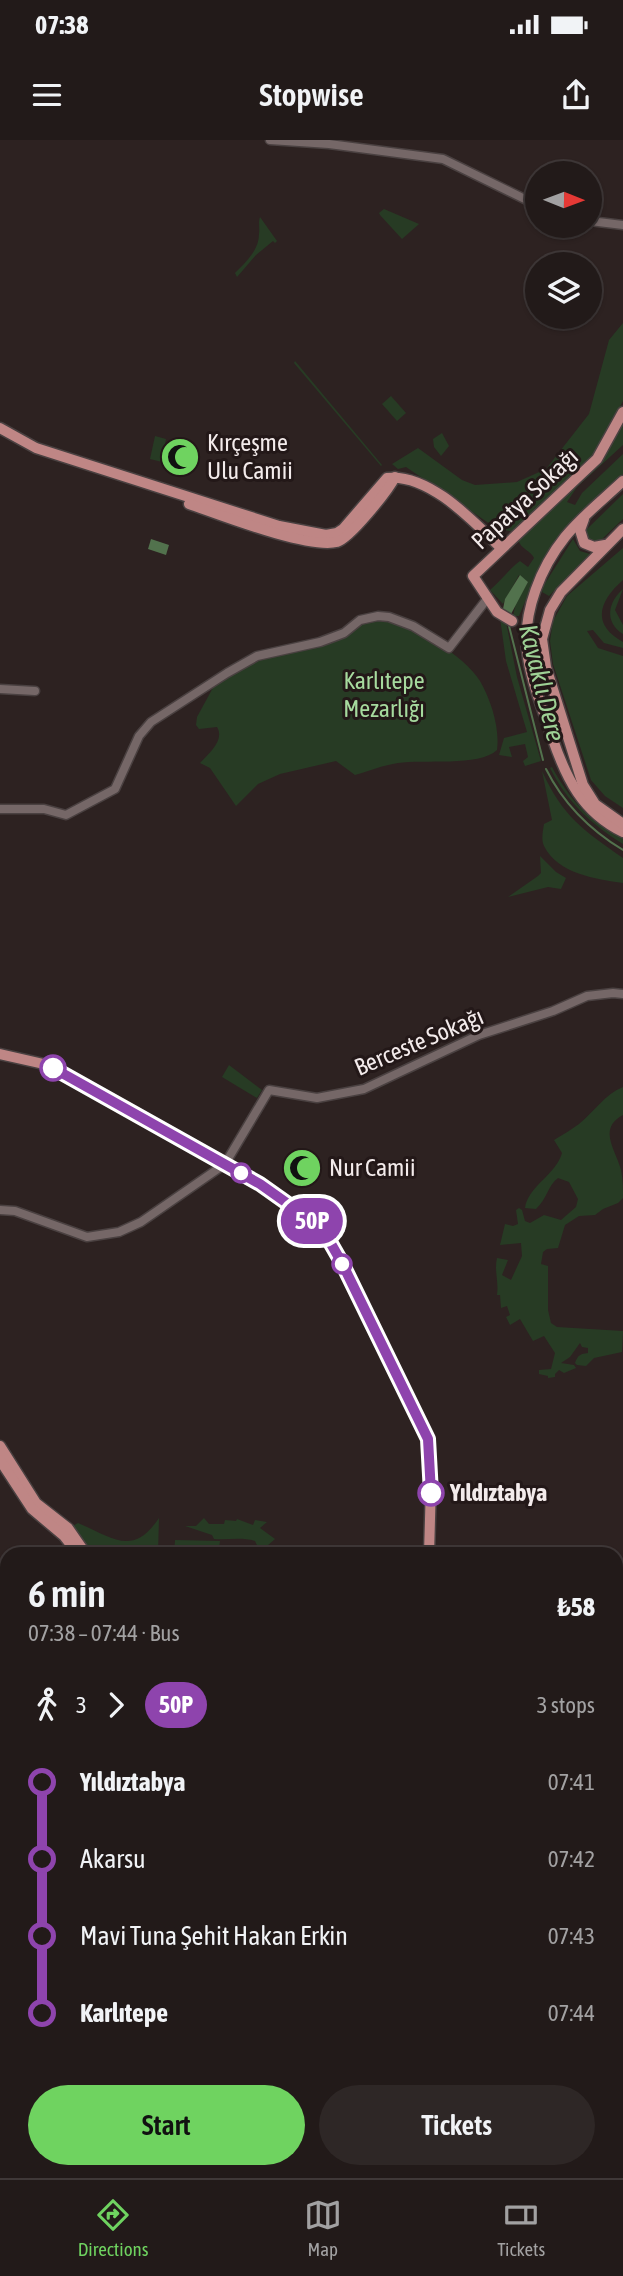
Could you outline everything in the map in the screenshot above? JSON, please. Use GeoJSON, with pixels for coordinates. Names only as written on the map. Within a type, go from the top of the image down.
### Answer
{"type":"FeatureCollection","features":[{"type":"Feature","properties":{"kind":"main road","name":"Papatya Sokağı"},"geometry":{"type":"LineString","coordinates":[[487,599],[473,576],[597,459],[623,412]]}},
{"type":"Feature","properties":{"kind":"main road"},"geometry":{"type":"LineString","coordinates":[[0,428],[58,458]]}},
{"type":"Feature","properties":{"kind":"main road"},"geometry":{"type":"LineString","coordinates":[[0,434],[28,449],[203,505],[274,533],[326,543],[342,540],[395,477],[401,476],[442,497],[467,515],[501,548]]}},
{"type":"Feature","properties":{"kind":"main road"},"geometry":{"type":"LineString","coordinates":[[507,618],[523,618],[558,547],[586,516],[620,485]]}},
{"type":"Feature","properties":{"kind":"main road"},"geometry":{"type":"LineString","coordinates":[[586,516],[580,530],[584,543],[594,547],[606,545]]}},
{"type":"Feature","properties":{"kind":"main road"},"geometry":{"type":"LineString","coordinates":[[623,529],[570,581],[554,603],[545,625],[543,649],[546,667],[583,785],[595,804],[623,824]]}},
{"type":"Feature","properties":{"kind":"main road"},"geometry":{"type":"LineString","coordinates":[[487,599],[520,632],[560,760],[571,784],[588,808],[606,823],[623,832]]}},
{"type":"Feature","properties":{"kind":"main road"},"geometry":{"type":"LineString","coordinates":[[530,664],[526,640],[531,603]]}},
{"type":"Feature","properties":{"kind":"main road"},"geometry":{"type":"LineString","coordinates":[[0,1054],[48,1065],[260,1184],[315,1223],[342,1263],[428,1439],[431,1484],[429,1547]]}},
{"type":"Feature","properties":{"kind":"main road"},"geometry":{"type":"LineString","coordinates":[[0,1446],[36,1503],[68,1528],[81,1547]]}},
{"type":"Feature","properties":{"kind":"main road"},"geometry":{"type":"LineString","coordinates":[[0,1460],[32,1509],[64,1536],[73,1547]]}},
{"type":"Feature","properties":{"kind":"street"},"geometry":{"type":"LineString","coordinates":[[270,140],[341,145],[443,159],[525,199]]}},
{"type":"Feature","properties":{"kind":"street"},"geometry":{"type":"LineString","coordinates":[[602,222],[623,225]]}},
{"type":"Feature","properties":{"kind":"street"},"geometry":{"type":"LineString","coordinates":[[0,809],[44,809],[66,815],[108,792],[120,781],[139,736],[151,722],[265,653],[327,639],[344,633],[360,620],[378,616],[413,625],[449,648],[487,599]]}},
{"type":"Feature","properties":{"kind":"street"},"geometry":{"type":"LineString","coordinates":[[0,689],[35,691]]}},
{"type":"Feature","properties":{"kind":"street","name":"Berceste Sokağı"},"geometry":{"type":"LineString","coordinates":[[225,1164],[270,1090],[317,1098],[364,1090],[479,1035],[553,1011],[587,996],[623,994]]}},
{"type":"Feature","properties":{"kind":"street"},"geometry":{"type":"LineString","coordinates":[[0,1210],[15,1211],[87,1237],[101,1236],[120,1232],[141,1222],[225,1164]]}},
{"type":"Feature","properties":{"kind":"green space"},"geometry":{"type":"Polygon","coordinates":[[[384,209],[419,224],[402,239],[380,215],[384,209]]]}},
{"type":"Feature","properties":{"kind":"green space"},"geometry":{"type":"Polygon","coordinates":[[[260,217],[277,241],[273,241],[256,255],[237,277],[235,273],[257,245],[260,217]]]}},
{"type":"Feature","properties":{"kind":"green space"},"geometry":{"type":"Polygon","coordinates":[[[623,323],[623,401],[606,434],[593,459],[515,532],[498,529],[406,467],[398,469],[392,464],[418,448],[462,480],[475,485],[517,482],[546,469],[589,414],[609,340],[623,323]]]}},
{"type":"Feature","properties":{"kind":"green space"},"geometry":{"type":"Polygon","coordinates":[[[295,361],[382,465],[381,466],[294,363],[295,361]]]}},
{"type":"Feature","properties":{"kind":"green space"},"geometry":{"type":"Polygon","coordinates":[[[391,396],[406,413],[397,421],[382,404],[391,396]]]}},
{"type":"Feature","properties":{"kind":"green space"},"geometry":{"type":"Polygon","coordinates":[[[623,421],[623,445],[577,487],[567,502],[575,505],[582,493],[623,454],[623,474],[560,535],[538,571],[519,616],[513,616],[516,603],[528,582],[519,575],[503,604],[490,590],[520,561],[528,567],[534,558],[518,540],[574,487],[623,421]]]}},
{"type":"Feature","properties":{"kind":"green space"},"geometry":{"type":"Polygon","coordinates":[[[442,433],[449,446],[441,456],[434,447],[433,439],[442,433]]]}},
{"type":"Feature","properties":{"kind":"green space"},"geometry":{"type":"Polygon","coordinates":[[[155,436],[166,439],[162,462],[150,459],[155,436]]]}},
{"type":"Feature","properties":{"kind":"green space"},"geometry":{"type":"Polygon","coordinates":[[[623,494],[623,519],[599,542],[590,541],[586,537],[586,530],[623,494]]]}},
{"type":"Feature","properties":{"kind":"green space"},"geometry":{"type":"Polygon","coordinates":[[[573,539],[580,551],[590,554],[549,596],[542,592],[544,585],[573,539]]]}},
{"type":"Feature","properties":{"kind":"green space"},"geometry":{"type":"Polygon","coordinates":[[[623,548],[623,580],[604,604],[602,620],[606,628],[623,642],[623,648],[604,643],[593,630],[587,631],[598,648],[623,656],[623,808],[605,796],[591,780],[553,664],[550,641],[553,621],[567,596],[623,548]]]}},
{"type":"Feature","properties":{"kind":"green space"},"geometry":{"type":"Polygon","coordinates":[[[623,589],[615,610],[623,625],[623,634],[613,624],[610,612],[614,600],[623,589]]]}},
{"type":"Feature","properties":{"kind":"green space","name":"Karlıtepe Mezarlığı"},"geometry":{"type":"Polygon","coordinates":[[[386,618],[410,627],[438,643],[473,671],[491,705],[496,724],[497,750],[477,759],[398,763],[355,775],[336,761],[280,774],[258,784],[236,806],[210,768],[200,763],[219,737],[217,727],[199,729],[196,725],[197,717],[215,684],[261,658],[325,643],[352,632],[354,626],[366,621],[386,618]]]}},
{"type":"Feature","properties":{"kind":"green space"},"geometry":{"type":"Polygon","coordinates":[[[500,618],[506,622],[517,677],[541,761],[525,766],[523,761],[528,757],[525,744],[509,747],[512,757],[499,755],[504,738],[527,732],[506,661],[500,618]]]}},
{"type":"Feature","properties":{"kind":"green space"},"geometry":{"type":"Polygon","coordinates":[[[552,767],[582,808],[600,825],[623,838],[623,844],[581,811],[564,791],[550,768],[552,767]]]}},
{"type":"Feature","properties":{"kind":"green space"},"geometry":{"type":"Polygon","coordinates":[[[542,771],[558,800],[575,821],[623,858],[623,883],[579,874],[558,863],[550,855],[544,846],[542,835],[544,824],[552,820],[542,771]]]}},
{"type":"Feature","properties":{"kind":"green space"},"geometry":{"type":"Polygon","coordinates":[[[540,856],[566,878],[561,889],[548,887],[508,897],[541,873],[540,856]]]}},
{"type":"Feature","properties":{"kind":"green space"},"geometry":{"type":"Polygon","coordinates":[[[229,1065],[262,1090],[257,1098],[222,1077],[229,1065]]]}},
{"type":"Feature","properties":{"kind":"green space"},"geometry":{"type":"Polygon","coordinates":[[[623,1087],[623,1115],[611,1127],[610,1140],[621,1170],[623,1198],[595,1215],[579,1216],[565,1225],[558,1248],[543,1252],[541,1264],[548,1266],[548,1310],[551,1323],[557,1327],[623,1331],[622,1352],[594,1358],[586,1366],[577,1365],[575,1363],[578,1357],[588,1353],[588,1348],[582,1347],[580,1343],[570,1357],[561,1363],[574,1365],[576,1368],[564,1373],[559,1370],[555,1377],[548,1378],[539,1374],[539,1370],[551,1369],[555,1353],[544,1336],[533,1341],[520,1319],[510,1325],[506,1317],[510,1315],[507,1306],[501,1308],[500,1295],[497,1295],[497,1258],[508,1260],[502,1275],[511,1280],[522,1256],[521,1243],[500,1245],[505,1224],[518,1224],[516,1210],[519,1208],[525,1221],[530,1223],[544,1215],[561,1220],[576,1207],[578,1199],[569,1182],[558,1178],[536,1209],[525,1208],[531,1193],[559,1161],[562,1153],[554,1140],[579,1124],[605,1099],[623,1087]]]}},
{"type":"Feature","properties":{"kind":"green space"},"geometry":{"type":"Polygon","coordinates":[[[159,1518],[158,1547],[84,1547],[71,1527],[78,1523],[122,1541],[131,1541],[149,1530],[159,1518]]]}},
{"type":"Feature","properties":{"kind":"green space"},"geometry":{"type":"Polygon","coordinates":[[[204,1518],[209,1524],[224,1524],[225,1520],[237,1519],[253,1525],[255,1520],[267,1522],[260,1528],[275,1539],[267,1547],[258,1547],[255,1541],[214,1539],[212,1535],[185,1526],[196,1526],[204,1518]]]}},
{"type":"Feature","properties":{"kind":"green space"},"geometry":{"type":"Polygon","coordinates":[[[175,1540],[220,1541],[219,1547],[174,1547],[175,1540]]]}},
{"type":"Feature","properties":{"kind":"shaded area"},"geometry":{"type":"Polygon","coordinates":[[[151,539],[169,545],[166,555],[148,549],[151,539]]]}},
{"type":"Feature","properties":{"kind":"shaded area"},"geometry":{"type":"Polygon","coordinates":[[[520,575],[528,582],[511,614],[503,609],[505,599],[520,575]]]}},
{"type":"Feature","properties":{"kind":"waterway","name":"Kavaklı Dere"},"geometry":{"type":"LineString","coordinates":[[508,622],[543,760]]}},
{"type":"Feature","properties":{"kind":"waterway","name":"Kavaklı Dere"},"geometry":{"type":"LineString","coordinates":[[546,769],[579,816],[623,850]]}},
{"type":"Feature","properties":{"kind":"bus line","name":"50P"},"geometry":{"type":"LineString","coordinates":[[53,1068],[260,1184],[315,1223],[342,1263],[428,1439],[431,1493]]}},
{"type":"Feature","properties":{"kind":"place","name":"Kırçeşme Ulu Camii"},"geometry":{"type":"Point","coordinates":[180,457]}},
{"type":"Feature","properties":{"kind":"place","name":"Nur Camii"},"geometry":{"type":"Point","coordinates":[302,1168]}},
{"type":"Feature","properties":{"kind":"place","name":"Yıldıztabya"},"geometry":{"type":"Point","coordinates":[431,1493]}}]}
